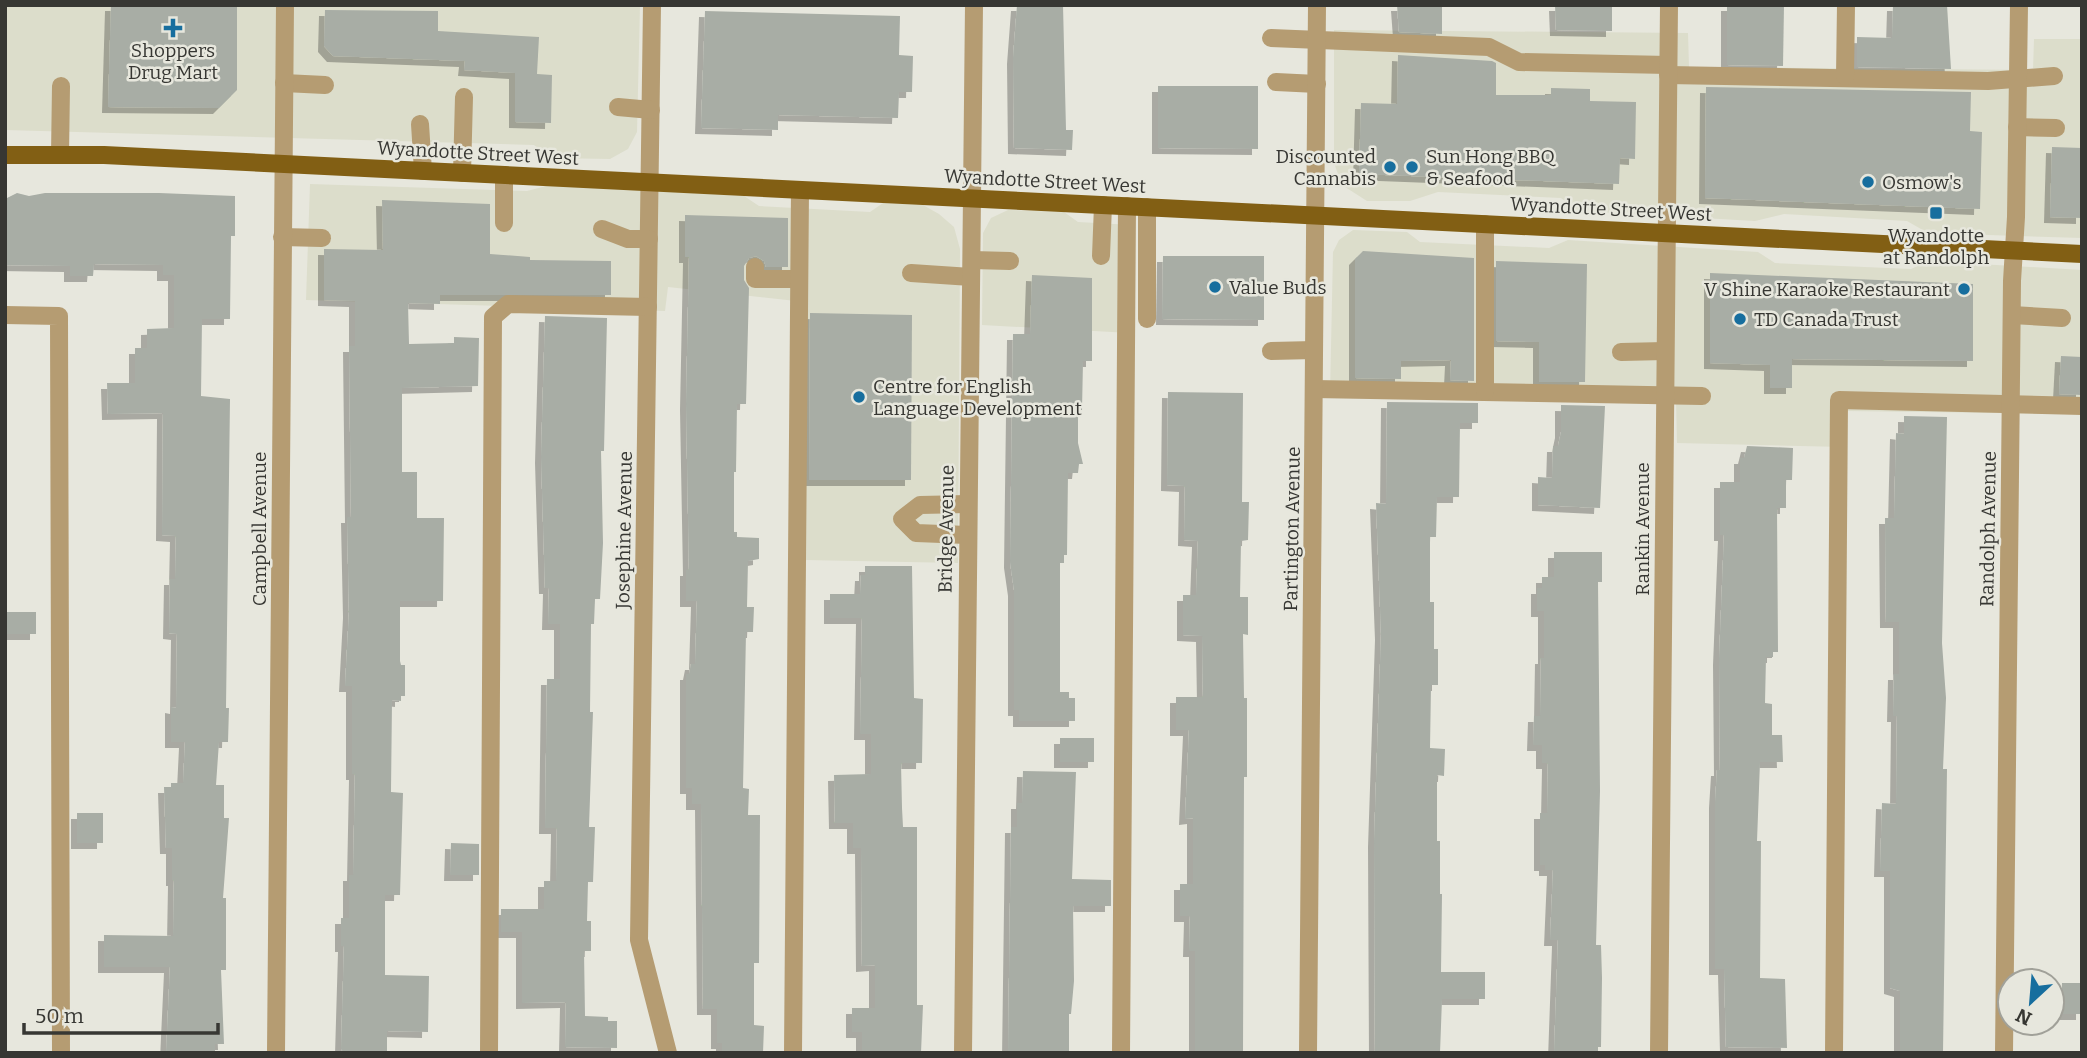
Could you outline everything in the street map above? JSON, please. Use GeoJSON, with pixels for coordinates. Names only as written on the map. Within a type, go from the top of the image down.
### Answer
{"type":"FeatureCollection","features":[{"type":"Feature","properties":{"kind":"main road","name":"Wyandotte Street West"},"geometry":{"type":"LineString","coordinates":[[5,155],[283,164],[2082,254]]}},
{"type":"Feature","properties":{"kind":"street","name":"Campbell Avenue"},"geometry":{"type":"LineString","coordinates":[[276,1053],[285,5]]}},
{"type":"Feature","properties":{"kind":"street","name":"Josephine Avenue"},"geometry":{"type":"LineString","coordinates":[[652,5],[639,940],[668,1053]]}},
{"type":"Feature","properties":{"kind":"street","name":"Bridge Avenue"},"geometry":{"type":"LineString","coordinates":[[963,1053],[974,5]]}},
{"type":"Feature","properties":{"kind":"street","name":"Partington Avenue"},"geometry":{"type":"LineString","coordinates":[[1308,1053],[1317,5]]}},
{"type":"Feature","properties":{"kind":"street","name":"Rankin Avenue"},"geometry":{"type":"LineString","coordinates":[[1659,1053],[1668,5]]}},
{"type":"Feature","properties":{"kind":"street"},"geometry":{"type":"LineString","coordinates":[[1845,76],[1846,5]]}},
{"type":"Feature","properties":{"kind":"street","name":"Randolph Avenue"},"geometry":{"type":"LineString","coordinates":[[2004,1053],[2018,5]]}},
{"type":"Feature","properties":{"kind":"street"},"geometry":{"type":"LineString","coordinates":[[1271,38],[1489,47],[1519,62],[1668,70],[1988,81],[2054,76]]}},
{"type":"Feature","properties":{"kind":"street"},"geometry":{"type":"LineString","coordinates":[[1276,82],[1317,84]]}},
{"type":"Feature","properties":{"kind":"street"},"geometry":{"type":"LineString","coordinates":[[284,83],[325,85]]}},
{"type":"Feature","properties":{"kind":"street"},"geometry":{"type":"LineString","coordinates":[[60,155],[61,86]]}},
{"type":"Feature","properties":{"kind":"street"},"geometry":{"type":"LineString","coordinates":[[462,173],[464,97]]}},
{"type":"Feature","properties":{"kind":"street"},"geometry":{"type":"LineString","coordinates":[[618,107],[651,110]]}},
{"type":"Feature","properties":{"kind":"street"},"geometry":{"type":"LineString","coordinates":[[420,124],[423,171]]}},
{"type":"Feature","properties":{"kind":"street"},"geometry":{"type":"LineString","coordinates":[[2017,127],[2056,128]]}},
{"type":"Feature","properties":{"kind":"street"},"geometry":{"type":"LineString","coordinates":[[504,175],[504,223]]}},
{"type":"Feature","properties":{"kind":"street"},"geometry":{"type":"LineString","coordinates":[[793,1053],[800,190]]}},
{"type":"Feature","properties":{"kind":"street"},"geometry":{"type":"LineString","coordinates":[[1101,256],[1103,205]]}},
{"type":"Feature","properties":{"kind":"street"},"geometry":{"type":"LineString","coordinates":[[1121,1053],[1128,206]]}},
{"type":"Feature","properties":{"kind":"street"},"geometry":{"type":"LineString","coordinates":[[1147,207],[1147,319]]}},
{"type":"Feature","properties":{"kind":"street"},"geometry":{"type":"LineString","coordinates":[[1485,224],[1485,392]]}},
{"type":"Feature","properties":{"kind":"street"},"geometry":{"type":"LineString","coordinates":[[602,229],[628,239],[649,239]]}},
{"type":"Feature","properties":{"kind":"street"},"geometry":{"type":"LineString","coordinates":[[282,237],[322,238]]}},
{"type":"Feature","properties":{"kind":"street"},"geometry":{"type":"LineString","coordinates":[[911,273],[972,268],[1010,261]]}},
{"type":"Feature","properties":{"kind":"street"},"geometry":{"type":"LineString","coordinates":[[755,267],[755,279],[799,279]]}},
{"type":"Feature","properties":{"kind":"street"},"geometry":{"type":"LineString","coordinates":[[489,1053],[493,317],[508,303],[648,307]]}},
{"type":"Feature","properties":{"kind":"street"},"geometry":{"type":"LineString","coordinates":[[5,315],[59,316],[61,1053]]}},
{"type":"Feature","properties":{"kind":"street"},"geometry":{"type":"LineString","coordinates":[[2012,315],[2062,318]]}},
{"type":"Feature","properties":{"kind":"street"},"geometry":{"type":"LineString","coordinates":[[1271,351],[1314,350]]}},
{"type":"Feature","properties":{"kind":"street"},"geometry":{"type":"LineString","coordinates":[[1621,352],[1665,351]]}},
{"type":"Feature","properties":{"kind":"street"},"geometry":{"type":"LineString","coordinates":[[1314,389],[1702,397]]}},
{"type":"Feature","properties":{"kind":"street"},"geometry":{"type":"LineString","coordinates":[[1835,1053],[1839,400],[2082,406]]}},
{"type":"Feature","properties":{"kind":"street"},"geometry":{"type":"LineString","coordinates":[[967,505],[920,505],[902,520],[916,533],[967,535]]}},
{"type":"Feature","properties":{"kind":"shaded area"},"geometry":{"type":"Polygon","coordinates":[[[5,5],[640,5],[637,132],[628,149],[610,159],[552,158],[534,145],[5,130],[5,5]]]}},
{"type":"Feature","properties":{"kind":"shaded area"},"geometry":{"type":"Polygon","coordinates":[[[1334,30],[1688,33],[1689,67],[2033,70],[2034,39],[2082,39],[2082,238],[1928,233],[1907,221],[1784,214],[1755,221],[1579,211],[1561,198],[1438,192],[1410,201],[1367,201],[1342,185],[1334,163],[1334,30]]]}},
{"type":"Feature","properties":{"kind":"shaded area"},"geometry":{"type":"Polygon","coordinates":[[[310,184],[527,191],[550,185],[744,196],[759,206],[870,212],[883,203],[923,205],[939,214],[954,227],[960,249],[958,563],[805,560],[805,302],[668,287],[665,311],[306,300],[310,184]]]}},
{"type":"Feature","properties":{"kind":"shaded area"},"geometry":{"type":"Polygon","coordinates":[[[1008,210],[1064,212],[1078,222],[1132,225],[1130,333],[982,325],[983,233],[991,218],[1008,210]]]}},
{"type":"Feature","properties":{"kind":"shaded area"},"geometry":{"type":"Polygon","coordinates":[[[1353,230],[1407,232],[1420,242],[1549,248],[1568,240],[1758,252],[1775,263],[1911,269],[1929,261],[2082,270],[2082,414],[1845,411],[1844,447],[1677,443],[1676,400],[1330,396],[1333,252],[1339,240],[1353,230]]]}},
{"type":"Feature","properties":{"kind":"building"},"geometry":{"type":"Polygon","coordinates":[[[111,5],[237,5],[237,90],[219,108],[108,107],[111,5]]]}},
{"type":"Feature","properties":{"kind":"building"},"geometry":{"type":"Polygon","coordinates":[[[1017,5],[1063,5],[1066,130],[1073,130],[1072,150],[1014,148],[1013,58],[1017,5]]]}},
{"type":"Feature","properties":{"kind":"building"},"geometry":{"type":"Polygon","coordinates":[[[1397,5],[1442,5],[1442,34],[1399,32],[1397,5]]]}},
{"type":"Feature","properties":{"kind":"building"},"geometry":{"type":"Polygon","coordinates":[[[1555,5],[1612,5],[1612,31],[1556,30],[1555,5]]]}},
{"type":"Feature","properties":{"kind":"building"},"geometry":{"type":"Polygon","coordinates":[[[1727,5],[1784,5],[1783,66],[1727,65],[1727,5]]]}},
{"type":"Feature","properties":{"kind":"building"},"geometry":{"type":"Polygon","coordinates":[[[1893,5],[1947,5],[1951,69],[1857,67],[1857,37],[1892,38],[1893,5]]]}},
{"type":"Feature","properties":{"kind":"building"},"geometry":{"type":"Polygon","coordinates":[[[325,10],[438,11],[438,31],[539,37],[537,74],[552,75],[551,123],[515,122],[515,73],[464,70],[465,61],[333,56],[324,46],[325,10]]]}},
{"type":"Feature","properties":{"kind":"building"},"geometry":{"type":"Polygon","coordinates":[[[705,11],[900,16],[899,55],[913,56],[912,92],[899,92],[898,118],[778,115],[778,130],[701,128],[705,11]]]}},
{"type":"Feature","properties":{"kind":"building"},"geometry":{"type":"Polygon","coordinates":[[[1398,55],[1492,61],[1496,63],[1496,95],[1551,95],[1551,88],[1590,89],[1590,101],[1636,102],[1635,159],[1620,158],[1619,184],[1359,174],[1361,103],[1397,104],[1398,55]]]}},
{"type":"Feature","properties":{"kind":"building"},"geometry":{"type":"Polygon","coordinates":[[[1158,86],[1258,86],[1258,149],[1158,148],[1158,86]]]}},
{"type":"Feature","properties":{"kind":"building"},"geometry":{"type":"Polygon","coordinates":[[[1706,87],[1971,92],[1970,131],[1982,132],[1980,209],[1705,198],[1706,87]]]}},
{"type":"Feature","properties":{"kind":"building"},"geometry":{"type":"Polygon","coordinates":[[[2052,147],[2082,148],[2082,218],[2050,217],[2052,147]]]}},
{"type":"Feature","properties":{"kind":"building"},"geometry":{"type":"Polygon","coordinates":[[[17,193],[29,196],[45,193],[159,193],[235,196],[235,236],[231,236],[230,319],[202,319],[201,396],[230,399],[226,708],[229,708],[228,742],[219,742],[216,785],[224,785],[224,818],[229,818],[223,898],[226,898],[226,970],[221,970],[224,1044],[215,1044],[215,1053],[166,1053],[170,967],[104,967],[104,935],[173,936],[174,880],[172,848],[166,848],[164,787],[171,787],[171,783],[183,783],[185,742],[171,742],[171,707],[176,708],[177,634],[169,633],[170,579],[175,579],[176,536],[162,535],[163,413],[108,414],[107,383],[135,383],[135,348],[147,348],[147,329],[174,328],[174,275],[163,275],[163,265],[94,264],[93,276],[70,276],[70,266],[5,265],[5,199],[17,193]]]}},
{"type":"Feature","properties":{"kind":"building"},"geometry":{"type":"Polygon","coordinates":[[[382,200],[490,204],[490,254],[530,257],[530,260],[611,261],[611,295],[440,295],[440,304],[408,303],[409,344],[454,343],[454,337],[479,338],[478,386],[402,388],[402,472],[417,472],[417,518],[444,518],[443,601],[400,601],[400,661],[401,665],[405,665],[405,696],[401,696],[401,701],[392,700],[391,792],[403,793],[400,895],[385,895],[385,975],[429,976],[428,1032],[387,1031],[387,1053],[344,1053],[341,1049],[344,946],[341,946],[341,918],[349,918],[349,875],[353,875],[355,774],[352,774],[352,686],[345,686],[349,612],[347,517],[351,517],[349,346],[355,346],[355,301],[324,300],[324,249],[383,250],[382,200]]]}},
{"type":"Feature","properties":{"kind":"building"},"geometry":{"type":"Polygon","coordinates":[[[685,215],[788,218],[788,267],[766,267],[764,261],[756,256],[749,258],[744,266],[744,280],[749,288],[746,404],[737,404],[734,472],[734,532],[737,532],[737,537],[759,538],[759,559],[748,561],[747,607],[754,607],[753,632],[746,632],[743,788],[749,789],[748,815],[760,815],[759,963],[754,963],[754,1025],[764,1026],[763,1053],[722,1053],[722,1043],[717,1043],[717,1009],[703,1009],[701,804],[692,804],[692,788],[686,788],[686,674],[689,674],[691,664],[695,664],[697,601],[686,601],[686,570],[689,570],[686,404],[689,257],[685,257],[685,215]]]}},
{"type":"Feature","properties":{"kind":"building"},"geometry":{"type":"Polygon","coordinates":[[[1363,251],[1474,258],[1474,381],[1450,380],[1451,360],[1401,361],[1401,379],[1355,378],[1355,259],[1363,251]]]}},
{"type":"Feature","properties":{"kind":"building"},"geometry":{"type":"Polygon","coordinates":[[[1163,256],[1264,256],[1264,320],[1162,319],[1163,256]]]}},
{"type":"Feature","properties":{"kind":"building"},"geometry":{"type":"Polygon","coordinates":[[[1496,261],[1587,264],[1585,382],[1539,382],[1539,342],[1496,341],[1496,261]]]}},
{"type":"Feature","properties":{"kind":"building"},"geometry":{"type":"Polygon","coordinates":[[[1710,273],[1973,284],[1973,361],[1792,359],[1792,388],[1770,388],[1770,365],[1710,363],[1710,273]]]}},
{"type":"Feature","properties":{"kind":"building"},"geometry":{"type":"Polygon","coordinates":[[[1032,275],[1092,278],[1092,361],[1083,361],[1082,410],[1078,410],[1078,443],[1083,464],[1079,464],[1078,473],[1068,473],[1067,555],[1064,555],[1064,563],[1060,563],[1060,692],[1069,692],[1069,698],[1075,698],[1075,721],[1019,721],[1019,710],[1014,710],[1014,590],[1010,562],[1013,334],[1030,334],[1032,275]]]}},
{"type":"Feature","properties":{"kind":"building","name":"Centre for English Language Development"},"geometry":{"type":"Polygon","coordinates":[[[810,313],[912,315],[911,480],[809,480],[810,313]]]}},
{"type":"Feature","properties":{"kind":"building"},"geometry":{"type":"Polygon","coordinates":[[[545,316],[607,318],[604,451],[601,451],[603,543],[600,599],[595,599],[594,624],[591,624],[590,712],[593,712],[589,827],[595,827],[593,882],[588,882],[587,921],[591,921],[591,951],[584,951],[585,1016],[608,1017],[608,1021],[617,1021],[617,1048],[565,1047],[566,1002],[522,1003],[522,932],[501,932],[501,909],[544,909],[544,881],[556,881],[557,828],[545,828],[547,679],[560,679],[560,624],[548,624],[549,588],[545,588],[541,457],[545,316]]]}},
{"type":"Feature","properties":{"kind":"building"},"geometry":{"type":"Polygon","coordinates":[[[2061,356],[2082,357],[2082,395],[2059,394],[2061,356]]]}},
{"type":"Feature","properties":{"kind":"building"},"geometry":{"type":"Polygon","coordinates":[[[1168,392],[1243,393],[1242,502],[1249,502],[1248,540],[1241,541],[1240,597],[1248,597],[1248,635],[1243,634],[1244,698],[1247,698],[1247,777],[1244,777],[1243,1053],[1195,1053],[1195,951],[1189,951],[1190,916],[1180,916],[1180,884],[1193,884],[1193,818],[1185,819],[1189,730],[1176,730],[1176,697],[1203,697],[1202,636],[1183,635],[1183,595],[1196,595],[1198,541],[1184,540],[1185,486],[1167,485],[1168,392]]]}},
{"type":"Feature","properties":{"kind":"building"},"geometry":{"type":"Polygon","coordinates":[[[1387,402],[1478,403],[1478,423],[1460,423],[1459,497],[1437,497],[1436,537],[1430,537],[1430,602],[1434,602],[1434,649],[1438,649],[1438,685],[1431,685],[1430,748],[1445,749],[1444,776],[1437,775],[1437,841],[1440,841],[1442,894],[1441,972],[1485,972],[1485,999],[1442,999],[1440,1053],[1375,1053],[1374,841],[1381,634],[1376,503],[1386,504],[1387,402]]]}},
{"type":"Feature","properties":{"kind":"building"},"geometry":{"type":"Polygon","coordinates":[[[1561,405],[1605,406],[1600,508],[1538,505],[1538,477],[1552,478],[1553,446],[1558,446],[1561,432],[1561,405]]]}},
{"type":"Feature","properties":{"kind":"building"},"geometry":{"type":"Polygon","coordinates":[[[1904,416],[1947,417],[1942,643],[1946,698],[1943,769],[1947,769],[1943,1053],[1900,1053],[1900,991],[1890,988],[1890,871],[1880,871],[1882,803],[1896,804],[1897,716],[1893,716],[1894,674],[1899,674],[1899,622],[1886,622],[1885,518],[1894,518],[1896,433],[1904,434],[1904,416]]]}},
{"type":"Feature","properties":{"kind":"building"},"geometry":{"type":"Polygon","coordinates":[[[1747,446],[1793,448],[1792,480],[1786,480],[1786,508],[1777,508],[1778,652],[1773,652],[1773,657],[1766,657],[1765,703],[1772,704],[1772,735],[1782,735],[1783,762],[1760,762],[1757,841],[1761,841],[1760,978],[1785,979],[1787,1048],[1726,1047],[1724,969],[1715,969],[1715,802],[1717,770],[1720,770],[1719,659],[1724,535],[1720,535],[1720,482],[1740,482],[1740,458],[1744,458],[1747,446]]]}},
{"type":"Feature","properties":{"kind":"building"},"geometry":{"type":"Polygon","coordinates":[[[1554,552],[1602,552],[1602,582],[1598,582],[1600,791],[1596,945],[1601,945],[1602,978],[1601,1047],[1598,1047],[1598,1053],[1554,1053],[1558,940],[1550,940],[1553,870],[1545,870],[1545,865],[1540,865],[1540,813],[1547,813],[1548,763],[1542,763],[1542,745],[1533,745],[1534,716],[1540,716],[1541,658],[1544,658],[1544,611],[1537,611],[1537,588],[1542,588],[1542,577],[1554,577],[1554,552]]]}},
{"type":"Feature","properties":{"kind":"building"},"geometry":{"type":"Polygon","coordinates":[[[865,566],[912,566],[914,698],[923,699],[922,763],[901,763],[903,827],[917,827],[917,1005],[923,1005],[921,1053],[862,1053],[862,1032],[852,1032],[852,1008],[875,1008],[875,965],[862,966],[861,848],[853,848],[853,823],[835,823],[834,775],[871,774],[871,734],[860,734],[862,618],[830,618],[830,594],[860,594],[861,575],[865,575],[865,566]]]}},
{"type":"Feature","properties":{"kind":"building"},"geometry":{"type":"Polygon","coordinates":[[[5,612],[36,612],[36,634],[5,634],[5,612]]]}},
{"type":"Feature","properties":{"kind":"building"},"geometry":{"type":"Polygon","coordinates":[[[1060,738],[1094,738],[1094,762],[1060,762],[1060,738]]]}},
{"type":"Feature","properties":{"kind":"building"},"geometry":{"type":"Polygon","coordinates":[[[1023,771],[1076,772],[1072,879],[1111,880],[1111,906],[1073,906],[1074,981],[1069,1014],[1069,1053],[1008,1053],[1011,827],[1017,827],[1017,803],[1022,803],[1023,771]]]}},
{"type":"Feature","properties":{"kind":"building"},"geometry":{"type":"Polygon","coordinates":[[[77,813],[103,813],[103,843],[77,843],[77,813]]]}},
{"type":"Feature","properties":{"kind":"building"},"geometry":{"type":"Polygon","coordinates":[[[451,843],[479,844],[479,875],[450,875],[451,843]]]}},
{"type":"Feature","properties":{"kind":"building"},"geometry":{"type":"Polygon","coordinates":[[[2066,983],[2082,983],[2082,1014],[2066,1014],[2066,983]]]}},
{"type":"Feature","properties":{"kind":"place","name":"Shoppers Drug Mart"},"geometry":{"type":"Point","coordinates":[173,28]}},
{"type":"Feature","properties":{"kind":"place","name":"Discounted Cannabis"},"geometry":{"type":"Point","coordinates":[1390,167]}},
{"type":"Feature","properties":{"kind":"place","name":"Sun Hong BBQ & Seafood"},"geometry":{"type":"Point","coordinates":[1412,167]}},
{"type":"Feature","properties":{"kind":"place","name":"Osmow's"},"geometry":{"type":"Point","coordinates":[1868,182]}},
{"type":"Feature","properties":{"kind":"place","name":"Wyandotte at Randolph"},"geometry":{"type":"Point","coordinates":[1936,213]}},
{"type":"Feature","properties":{"kind":"place","name":"Value Buds"},"geometry":{"type":"Point","coordinates":[1215,287]}},
{"type":"Feature","properties":{"kind":"place","name":"V Shine Karaoke Restaurant"},"geometry":{"type":"Point","coordinates":[1964,289]}},
{"type":"Feature","properties":{"kind":"place","name":"TD Canada Trust"},"geometry":{"type":"Point","coordinates":[1740,319]}},
{"type":"Feature","properties":{"kind":"place","name":"Centre for English Language Development"},"geometry":{"type":"Point","coordinates":[859,397]}}]}
